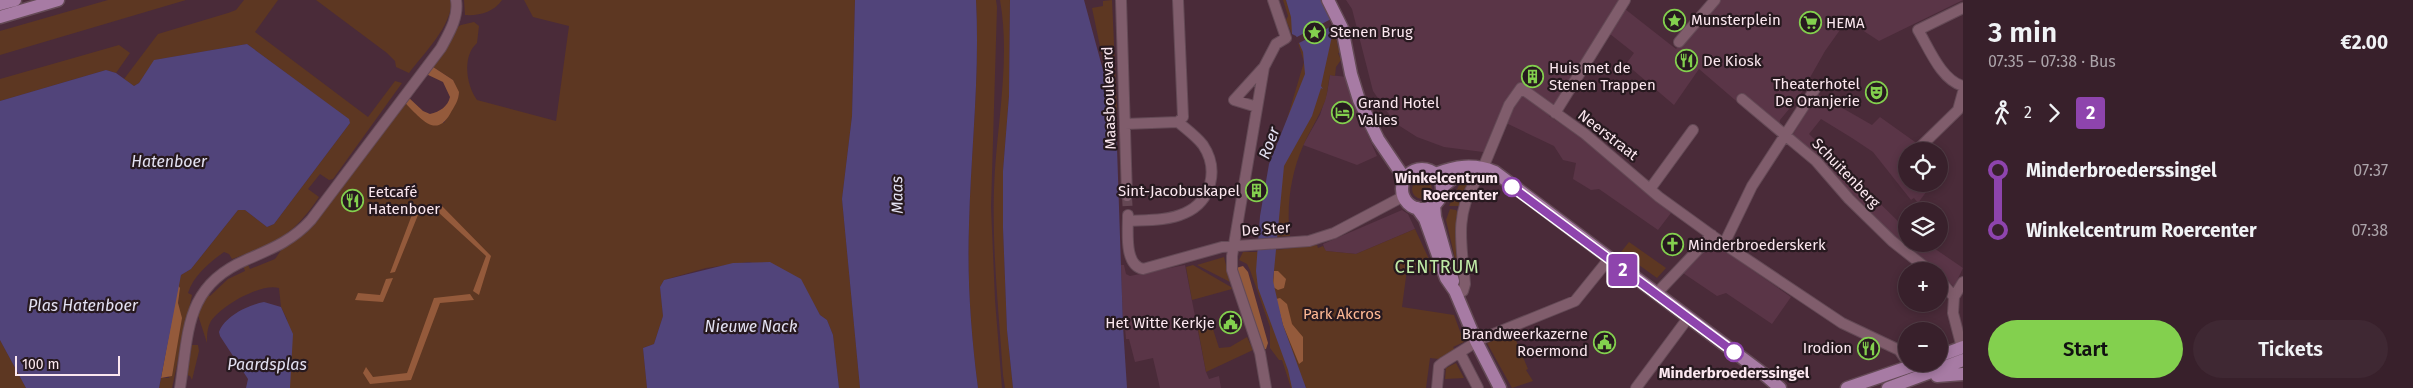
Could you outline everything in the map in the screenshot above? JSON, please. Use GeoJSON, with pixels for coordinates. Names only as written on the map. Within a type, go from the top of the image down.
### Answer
{"type":"FeatureCollection","features":[{"type":"Feature","properties":{"kind":"main road"},"geometry":{"type":"LineString","coordinates":[[0,4],[13,0]]}},
{"type":"Feature","properties":{"kind":"main road"},"geometry":{"type":"LineString","coordinates":[[0,17],[58,0]]}},
{"type":"Feature","properties":{"kind":"main road"},"geometry":{"type":"LineString","coordinates":[[1328,0],[1339,19],[1351,74],[1359,100],[1378,139],[1405,179]]}},
{"type":"Feature","properties":{"kind":"main road"},"geometry":{"type":"LineString","coordinates":[[1500,388],[1456,293],[1443,270],[1425,219],[1417,208],[1410,204],[1404,196],[1403,187],[1405,179],[1419,170],[1435,174],[1460,166],[1483,168],[1495,172],[1511,186],[1776,384],[1786,388]]}},
{"type":"Feature","properties":{"kind":"main road"},"geometry":{"type":"LineString","coordinates":[[1435,174],[1442,187]]}},
{"type":"Feature","properties":{"kind":"main road"},"geometry":{"type":"LineString","coordinates":[[1417,208],[1434,205],[1440,196],[1442,187],[1456,176],[1471,174],[1488,176],[1511,186]]}},
{"type":"Feature","properties":{"kind":"main road"},"geometry":{"type":"LineString","coordinates":[[1434,205],[1435,217],[1456,293]]}},
{"type":"Feature","properties":{"kind":"main road"},"geometry":{"type":"LineString","coordinates":[[1948,354],[1963,351]]}},
{"type":"Feature","properties":{"kind":"main road"},"geometry":{"type":"LineString","coordinates":[[1907,382],[1963,351]]}},
{"type":"Feature","properties":{"kind":"main road"},"geometry":{"type":"LineString","coordinates":[[1847,388],[1898,369]]}},
{"type":"Feature","properties":{"kind":"main road"},"geometry":{"type":"LineString","coordinates":[[1888,388],[1907,382],[1948,374],[1963,374]]}},
{"type":"Feature","properties":{"kind":"street"},"geometry":{"type":"LineString","coordinates":[[180,388],[191,319],[197,300],[204,289],[220,274],[233,266],[277,248],[301,231],[311,220],[440,48],[453,23],[456,14],[456,0]]}},
{"type":"Feature","properties":{"kind":"street","name":"Maasboulevard"},"geometry":{"type":"LineString","coordinates":[[1121,0],[1127,196]]}},
{"type":"Feature","properties":{"kind":"street"},"geometry":{"type":"LineString","coordinates":[[1125,124],[1178,122],[1182,117],[1178,0]]}},
{"type":"Feature","properties":{"kind":"street"},"geometry":{"type":"LineString","coordinates":[[1266,388],[1260,353],[1232,270],[1232,246],[1264,68],[1276,44],[1286,38],[1273,0]]}},
{"type":"Feature","properties":{"kind":"street"},"geometry":{"type":"LineString","coordinates":[[1554,113],[1625,0]]}},
{"type":"Feature","properties":{"kind":"street"},"geometry":{"type":"LineString","coordinates":[[1679,42],[1715,0]]}},
{"type":"Feature","properties":{"kind":"street"},"geometry":{"type":"LineString","coordinates":[[1963,8],[1918,30],[1942,69],[1956,84],[1963,86]]}},
{"type":"Feature","properties":{"kind":"street"},"geometry":{"type":"LineString","coordinates":[[1256,107],[1234,100],[1264,68]]}},
{"type":"Feature","properties":{"kind":"street"},"geometry":{"type":"LineString","coordinates":[[1724,244],[1752,186],[1818,86]]}},
{"type":"Feature","properties":{"kind":"street","name":"Neerstraat"},"geometry":{"type":"LineString","coordinates":[[1483,168],[1509,106],[1522,88],[1585,134],[1650,189],[1724,244],[1842,323],[1898,350]]}},
{"type":"Feature","properties":{"kind":"street"},"geometry":{"type":"LineString","coordinates":[[1925,142],[1958,110],[1963,92]]}},
{"type":"Feature","properties":{"kind":"street","name":"Schuitenberg"},"geometry":{"type":"LineString","coordinates":[[1742,99],[1786,134],[1824,168],[1849,199],[1892,240],[1919,262]]}},
{"type":"Feature","properties":{"kind":"street","name":"De Ster"},"geometry":{"type":"LineString","coordinates":[[1178,122],[1199,140],[1208,155],[1212,170],[1209,188],[1202,200],[1184,214],[1171,217],[1128,218],[1130,257],[1136,267],[1143,269],[1222,247],[1309,241],[1334,233],[1404,196]]}},
{"type":"Feature","properties":{"kind":"street"},"geometry":{"type":"LineString","coordinates":[[1650,189],[1693,130]]}},
{"type":"Feature","properties":{"kind":"street"},"geometry":{"type":"LineString","coordinates":[[1456,293],[1463,292],[1465,284],[1461,214],[1466,196],[1475,182]]}},
{"type":"Feature","properties":{"kind":"street"},"geometry":{"type":"LineString","coordinates":[[1656,294],[1712,235]]}},
{"type":"Feature","properties":{"kind":"street"},"geometry":{"type":"LineString","coordinates":[[1437,388],[1439,366],[1478,340],[1576,301],[1609,259]]}},
{"type":"Feature","properties":{"kind":"street"},"geometry":{"type":"LineString","coordinates":[[1963,282],[1954,297],[1953,313],[1963,351]]}},
{"type":"Feature","properties":{"kind":"street"},"geometry":{"type":"LineString","coordinates":[[1948,290],[1954,297]]}},
{"type":"Feature","properties":{"kind":"street"},"geometry":{"type":"LineString","coordinates":[[1636,388],[1688,318]]}},
{"type":"Feature","properties":{"kind":"street"},"geometry":{"type":"LineString","coordinates":[[1460,353],[1478,388]]}},
{"type":"Feature","properties":{"kind":"street"},"geometry":{"type":"LineString","coordinates":[[1907,382],[1908,372]]}},
{"type":"Feature","properties":{"kind":"shaded area"},"geometry":{"type":"Polygon","coordinates":[[[1346,0],[1619,0],[1549,116],[1608,157],[1671,213],[1658,230],[1599,189],[1591,190],[1573,179],[1576,163],[1563,160],[1554,146],[1506,123],[1492,156],[1483,152],[1444,147],[1417,137],[1395,123],[1373,91],[1352,9],[1346,0]]]}},
{"type":"Feature","properties":{"kind":"shaded area"},"geometry":{"type":"Polygon","coordinates":[[[1717,0],[1963,0],[1879,41],[1847,20],[1825,51],[1799,97],[1780,120],[1778,137],[1699,69],[1674,105],[1626,64],[1634,53],[1610,34],[1625,9],[1676,49],[1717,0]]]}},
{"type":"Feature","properties":{"kind":"shaded area"},"geometry":{"type":"Polygon","coordinates":[[[430,65],[453,80],[459,92],[457,101],[450,114],[439,125],[427,123],[404,102],[408,97],[423,111],[430,114],[437,112],[445,106],[450,97],[443,82],[424,73],[430,65]]]}},
{"type":"Feature","properties":{"kind":"shaded area"},"geometry":{"type":"Polygon","coordinates":[[[1330,75],[1347,77],[1349,93],[1377,156],[1357,165],[1303,145],[1320,115],[1330,75]]]}},
{"type":"Feature","properties":{"kind":"shaded area"},"geometry":{"type":"Polygon","coordinates":[[[1818,94],[1872,125],[1880,117],[1915,142],[1898,142],[1898,184],[1873,152],[1821,119],[1809,134],[1898,221],[1898,239],[1894,236],[1793,134],[1818,94]]]}},
{"type":"Feature","properties":{"kind":"shaded area"},"geometry":{"type":"Polygon","coordinates":[[[1905,192],[1926,192],[1919,202],[1914,198],[1911,200],[1905,192]]]}},
{"type":"Feature","properties":{"kind":"shaded area"},"geometry":{"type":"Polygon","coordinates":[[[441,205],[491,256],[479,295],[473,291],[486,256],[438,212],[441,205]]]}},
{"type":"Feature","properties":{"kind":"shaded area"},"geometry":{"type":"Polygon","coordinates":[[[1402,210],[1408,214],[1415,229],[1356,254],[1325,251],[1323,244],[1402,210]]]}},
{"type":"Feature","properties":{"kind":"shaded area"},"geometry":{"type":"Polygon","coordinates":[[[413,212],[418,215],[395,272],[390,273],[413,212]]]}},
{"type":"Feature","properties":{"kind":"shaded area"},"geometry":{"type":"Polygon","coordinates":[[[1712,242],[1791,297],[1772,324],[1726,293],[1717,296],[1683,273],[1712,242]]]}},
{"type":"Feature","properties":{"kind":"shaded area"},"geometry":{"type":"Polygon","coordinates":[[[1915,252],[1940,252],[1963,268],[1954,287],[1948,281],[1948,262],[1927,262],[1915,252]]]}},
{"type":"Feature","properties":{"kind":"shaded area"},"geometry":{"type":"Polygon","coordinates":[[[1121,265],[1124,265],[1126,274],[1130,276],[1185,265],[1206,372],[1209,379],[1219,376],[1221,388],[1160,388],[1153,358],[1135,362],[1129,339],[1126,339],[1125,328],[1123,328],[1121,265]]]}},
{"type":"Feature","properties":{"kind":"shaded area"},"geometry":{"type":"Polygon","coordinates":[[[1243,266],[1248,272],[1268,343],[1266,349],[1261,350],[1236,268],[1243,266]]]}},
{"type":"Feature","properties":{"kind":"shaded area"},"geometry":{"type":"Polygon","coordinates":[[[1274,271],[1278,271],[1286,279],[1284,288],[1278,290],[1273,287],[1274,271]]]}},
{"type":"Feature","properties":{"kind":"shaded area"},"geometry":{"type":"Polygon","coordinates":[[[393,278],[383,302],[355,300],[358,293],[380,295],[386,279],[393,278]]]}},
{"type":"Feature","properties":{"kind":"shaded area"},"geometry":{"type":"Polygon","coordinates":[[[178,285],[180,288],[178,303],[182,318],[172,376],[161,378],[178,285]]]}},
{"type":"Feature","properties":{"kind":"shaded area"},"geometry":{"type":"Polygon","coordinates":[[[470,294],[474,300],[440,303],[411,380],[370,384],[363,373],[366,367],[373,377],[407,373],[434,298],[470,294]]]}},
{"type":"Feature","properties":{"kind":"shaded area"},"geometry":{"type":"Polygon","coordinates":[[[1280,298],[1287,304],[1292,324],[1303,337],[1303,361],[1299,364],[1283,325],[1276,299],[1280,298]]]}},
{"type":"Feature","properties":{"kind":"green space"},"geometry":{"type":"Polygon","coordinates":[[[108,0],[186,0],[0,55],[0,31],[108,0]]]}},
{"type":"Feature","properties":{"kind":"green space"},"geometry":{"type":"Polygon","coordinates":[[[244,0],[278,0],[255,32],[368,117],[395,81],[402,83],[333,179],[329,180],[320,174],[308,189],[319,197],[310,210],[291,230],[271,243],[232,259],[229,254],[224,252],[198,275],[188,293],[192,295],[172,388],[159,388],[161,378],[169,378],[180,288],[178,285],[181,275],[191,269],[238,210],[245,210],[267,227],[274,224],[350,123],[348,119],[247,44],[155,60],[139,83],[134,86],[124,79],[158,34],[236,10],[244,0]]]}},
{"type":"Feature","properties":{"kind":"green space"},"geometry":{"type":"Polygon","coordinates":[[[316,0],[452,0],[451,10],[442,29],[409,73],[396,67],[395,61],[387,53],[316,0]]]}},
{"type":"Feature","properties":{"kind":"green space"},"geometry":{"type":"Polygon","coordinates":[[[464,0],[502,0],[495,8],[481,14],[465,15],[464,0]]]}},
{"type":"Feature","properties":{"kind":"green space"},"geometry":{"type":"Polygon","coordinates":[[[524,0],[855,0],[852,116],[842,199],[860,388],[839,388],[833,335],[827,320],[820,315],[800,279],[749,262],[706,268],[664,280],[660,287],[663,316],[654,344],[643,348],[647,388],[290,388],[287,319],[281,307],[279,288],[271,287],[242,297],[216,315],[211,321],[207,332],[207,343],[197,312],[205,293],[210,296],[228,279],[245,271],[243,265],[247,263],[250,269],[275,259],[282,249],[306,233],[404,102],[422,119],[444,123],[459,95],[453,80],[430,65],[456,28],[474,22],[479,26],[477,43],[469,55],[467,71],[470,87],[477,100],[556,121],[569,26],[533,17],[524,0]]]}},
{"type":"Feature","properties":{"kind":"green space"},"geometry":{"type":"Polygon","coordinates":[[[976,0],[996,0],[997,7],[991,207],[995,300],[1002,388],[978,388],[970,306],[969,245],[977,56],[976,0]]]}},
{"type":"Feature","properties":{"kind":"green space"},"geometry":{"type":"Polygon","coordinates":[[[1000,0],[1010,0],[1009,96],[1003,171],[1003,228],[1007,330],[1013,388],[1005,388],[1003,375],[994,236],[995,166],[1002,94],[1004,47],[1000,0]]]}},
{"type":"Feature","properties":{"kind":"green space"},"geometry":{"type":"Polygon","coordinates":[[[1112,0],[1117,111],[1115,118],[1092,8],[1103,6],[1103,1],[1112,0]]]}},
{"type":"Feature","properties":{"kind":"green space","name":"Park Akcros"},"geometry":{"type":"Polygon","coordinates":[[[1283,0],[1286,0],[1290,11],[1334,25],[1338,48],[1342,47],[1342,52],[1338,53],[1341,60],[1336,67],[1335,76],[1330,75],[1325,101],[1295,167],[1289,202],[1290,236],[1277,237],[1276,250],[1317,245],[1318,248],[1323,246],[1326,251],[1356,254],[1415,229],[1435,272],[1407,269],[1402,307],[1454,315],[1464,342],[1453,347],[1455,350],[1439,359],[1430,358],[1426,388],[1306,388],[1305,384],[1304,388],[1291,388],[1282,360],[1279,360],[1270,348],[1270,327],[1250,270],[1247,264],[1239,260],[1243,252],[1257,252],[1270,166],[1282,136],[1304,62],[1294,30],[1292,34],[1286,20],[1288,16],[1283,0]]]}},
{"type":"Feature","properties":{"kind":"green space"},"geometry":{"type":"Polygon","coordinates":[[[119,45],[130,53],[116,73],[106,70],[0,101],[0,79],[119,45]]]}},
{"type":"Feature","properties":{"kind":"green space"},"geometry":{"type":"Polygon","coordinates":[[[1422,179],[1429,182],[1432,189],[1429,196],[1422,199],[1415,196],[1412,189],[1415,182],[1422,179]]]}},
{"type":"Feature","properties":{"kind":"green space"},"geometry":{"type":"Polygon","coordinates":[[[1473,179],[1463,191],[1459,206],[1449,206],[1460,183],[1473,179]]]}},
{"type":"Feature","properties":{"kind":"green space"},"geometry":{"type":"Polygon","coordinates":[[[1450,209],[1456,210],[1459,215],[1456,217],[1456,225],[1460,280],[1446,220],[1450,209]]]}},
{"type":"Feature","properties":{"kind":"green space"},"geometry":{"type":"Polygon","coordinates":[[[1629,242],[1666,268],[1657,278],[1621,252],[1629,242]]]}},
{"type":"Feature","properties":{"kind":"green space"},"geometry":{"type":"Polygon","coordinates":[[[1224,257],[1230,282],[1197,265],[1224,257]]]}},
{"type":"Feature","properties":{"kind":"green space"},"geometry":{"type":"Polygon","coordinates":[[[1193,265],[1232,289],[1192,300],[1186,267],[1193,265]]]}},
{"type":"Feature","properties":{"kind":"green space"},"geometry":{"type":"Polygon","coordinates":[[[1212,326],[1219,348],[1230,347],[1247,337],[1253,350],[1206,372],[1198,329],[1212,326]]]}},
{"type":"Feature","properties":{"kind":"green space"},"geometry":{"type":"Polygon","coordinates":[[[1513,333],[1528,369],[1526,370],[1533,381],[1512,388],[1487,343],[1513,333]]]}},
{"type":"Feature","properties":{"kind":"green space"},"geometry":{"type":"Polygon","coordinates":[[[0,340],[26,388],[0,388],[0,340]]]}},
{"type":"Feature","properties":{"kind":"green space"},"geometry":{"type":"Polygon","coordinates":[[[192,345],[198,345],[199,351],[192,380],[187,375],[192,345]]]}},
{"type":"Feature","properties":{"kind":"green space"},"geometry":{"type":"Polygon","coordinates":[[[1456,363],[1464,378],[1445,379],[1446,368],[1456,363]]]}},
{"type":"Feature","properties":{"kind":"water","name":"Maas"},"geometry":{"type":"Polygon","coordinates":[[[855,0],[976,0],[977,56],[970,197],[969,286],[978,388],[860,388],[842,199],[852,116],[855,0]]]}},
{"type":"Feature","properties":{"kind":"water"},"geometry":{"type":"Polygon","coordinates":[[[1010,0],[1084,0],[1116,118],[1127,388],[1013,388],[1007,330],[1003,228],[1003,171],[1009,96],[1010,0]]]}},
{"type":"Feature","properties":{"kind":"water"},"geometry":{"type":"Polygon","coordinates":[[[1286,0],[1321,0],[1334,27],[1321,86],[1323,89],[1321,88],[1312,116],[1284,166],[1273,281],[1283,325],[1306,388],[1292,388],[1288,370],[1258,288],[1256,271],[1260,216],[1269,164],[1305,74],[1303,52],[1296,36],[1292,34],[1291,17],[1286,0]]]}},
{"type":"Feature","properties":{"kind":"water"},"geometry":{"type":"Polygon","coordinates":[[[247,44],[349,119],[350,123],[274,224],[267,227],[245,210],[238,210],[191,269],[181,275],[159,388],[26,388],[0,340],[0,101],[106,70],[116,73],[134,86],[139,83],[154,60],[247,44]]]}},
{"type":"Feature","properties":{"kind":"water","name":"Nieuwe Nack"},"geometry":{"type":"Polygon","coordinates":[[[770,262],[801,279],[820,315],[827,320],[833,335],[839,388],[647,388],[643,348],[654,344],[663,316],[660,287],[664,280],[733,263],[770,262]]]}},
{"type":"Feature","properties":{"kind":"water","name":"Paardsplas"},"geometry":{"type":"Polygon","coordinates":[[[264,302],[281,307],[293,334],[290,388],[246,388],[248,379],[220,336],[219,332],[222,326],[232,316],[244,309],[264,302]]]}},
{"type":"Feature","properties":{"kind":"pier","name":"Stenen Brug"},"geometry":{"type":"Polygon","coordinates":[[[1331,19],[1334,25],[1297,44],[1293,36],[1297,37],[1331,19]]]}},
{"type":"Feature","properties":{"kind":"tunnel"},"geometry":{"type":"LineString","coordinates":[[1127,196],[1128,215]]}},
{"type":"Feature","properties":{"kind":"bus line","name":"2"},"geometry":{"type":"LineString","coordinates":[[1512,187],[1734,352]]}},
{"type":"Feature","properties":{"kind":"place","name":"Munsterplein"},"geometry":{"type":"Point","coordinates":[1675,20]}},
{"type":"Feature","properties":{"kind":"place","name":"HEMA"},"geometry":{"type":"Point","coordinates":[1810,23]}},
{"type":"Feature","properties":{"kind":"place","name":"Stenen Brug"},"geometry":{"type":"Point","coordinates":[1314,32]}},
{"type":"Feature","properties":{"kind":"place","name":"De Kiosk"},"geometry":{"type":"Point","coordinates":[1687,61]}},
{"type":"Feature","properties":{"kind":"place","name":"Huis met de Stenen Trappen"},"geometry":{"type":"Point","coordinates":[1533,77]}},
{"type":"Feature","properties":{"kind":"place","name":"Theaterhotel De Oranjerie"},"geometry":{"type":"Point","coordinates":[1876,93]}},
{"type":"Feature","properties":{"kind":"place","name":"Grand Hotel Valies"},"geometry":{"type":"Point","coordinates":[1342,112]}},
{"type":"Feature","properties":{"kind":"place","name":"Winkelcentrum Roercenter"},"geometry":{"type":"Point","coordinates":[1512,187]}},
{"type":"Feature","properties":{"kind":"place","name":"Sint-Jacobuskapel"},"geometry":{"type":"Point","coordinates":[1256,191]}},
{"type":"Feature","properties":{"kind":"place","name":"Eetcafé Hatenboer"},"geometry":{"type":"Point","coordinates":[352,201]}},
{"type":"Feature","properties":{"kind":"place","name":"Minderbroederskerk"},"geometry":{"type":"Point","coordinates":[1672,245]}},
{"type":"Feature","properties":{"kind":"place","name":"Het Witte Kerkje"},"geometry":{"type":"Point","coordinates":[1231,323]}},
{"type":"Feature","properties":{"kind":"place","name":"Brandweerkazerne Roermond"},"geometry":{"type":"Point","coordinates":[1604,343]}},
{"type":"Feature","properties":{"kind":"place","name":"Irodion"},"geometry":{"type":"Point","coordinates":[1868,348]}},
{"type":"Feature","properties":{"kind":"place","name":"Minderbroederssingel"},"geometry":{"type":"Point","coordinates":[1734,352]}},
{"type":"Feature","properties":{"kind":"district","name":"CENTRUM"},"geometry":{"type":"Point","coordinates":[1437,267]}},
{"type":"Feature","properties":{"kind":"water label","name":"Roer"},"geometry":{"type":"Point","coordinates":[1269,143]}},
{"type":"Feature","properties":{"kind":"water label","name":"Hatenboer"},"geometry":{"type":"Point","coordinates":[169,161]}},
{"type":"Feature","properties":{"kind":"water label","name":"Plas Hatenboer"},"geometry":{"type":"Point","coordinates":[83,305]}}]}
